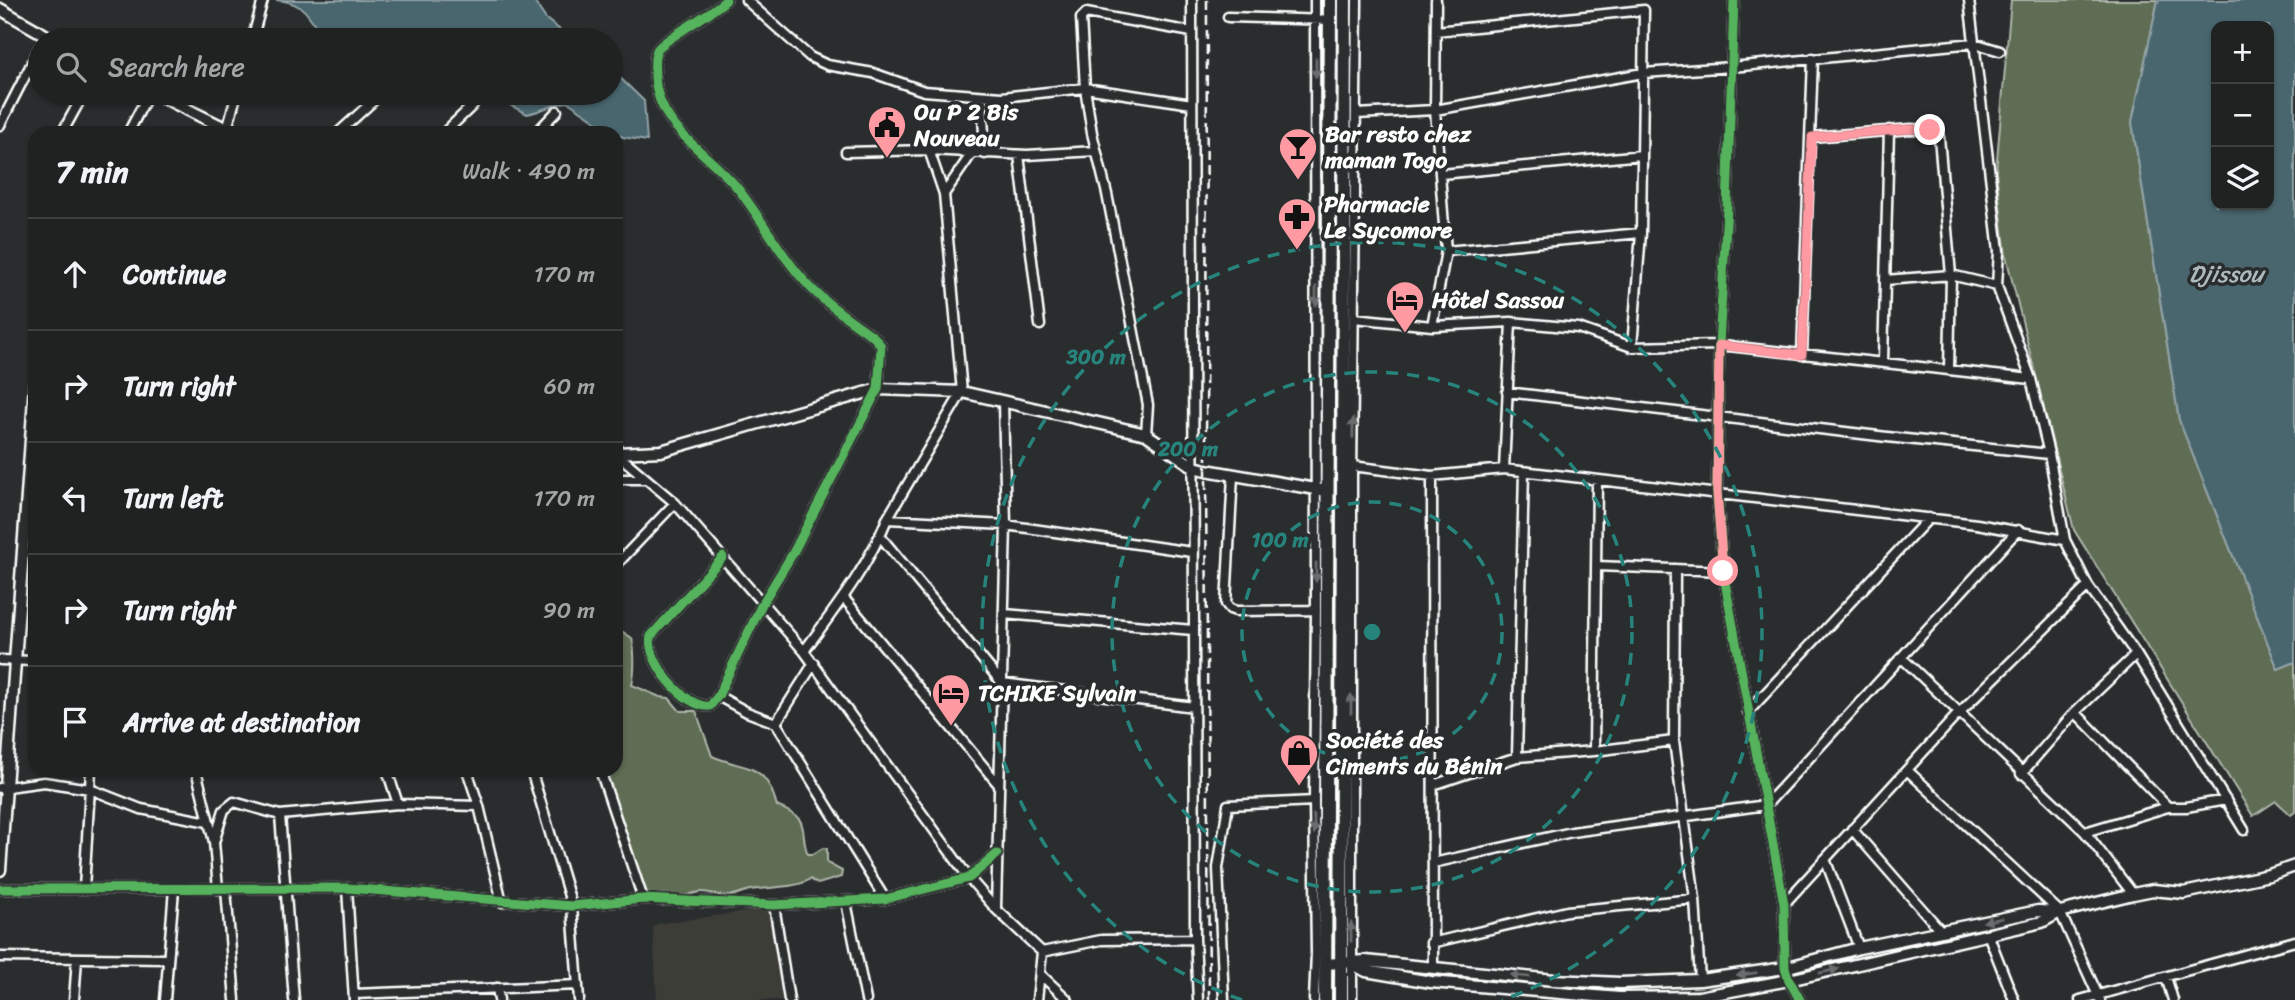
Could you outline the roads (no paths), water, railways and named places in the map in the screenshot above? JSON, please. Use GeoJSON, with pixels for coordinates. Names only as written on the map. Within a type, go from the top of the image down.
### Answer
{"type":"FeatureCollection","features":[{"type":"Feature","properties":{"kind":"highway"},"geometry":{"type":"LineString","coordinates":[[1325,1000],[1321,963],[1322,489],[1330,0]]}},
{"type":"Feature","properties":{"kind":"highway"},"geometry":{"type":"LineString","coordinates":[[1341,1000],[1346,963],[1345,0]]}},
{"type":"Feature","properties":{"kind":"street"},"geometry":{"type":"LineString","coordinates":[[255,28],[263,0]]}},
{"type":"Feature","properties":{"kind":"street"},"geometry":{"type":"LineString","coordinates":[[723,557],[652,636],[650,643],[656,665],[682,694],[701,706],[710,706],[718,696],[761,604],[793,552],[878,389],[881,346],[875,338],[810,288],[740,191],[677,130],[660,101],[654,61],[657,51],[665,41],[698,22],[726,0]]}},
{"type":"Feature","properties":{"kind":"street"},"geometry":{"type":"LineString","coordinates":[[746,0],[806,54],[827,65],[873,73],[932,93],[982,97],[1020,96],[1085,88],[1192,104]]}},
{"type":"Feature","properties":{"kind":"street"},"geometry":{"type":"LineString","coordinates":[[1192,0],[1192,552],[1195,939],[1198,1000]]}},
{"type":"Feature","properties":{"kind":"street"},"geometry":{"type":"LineString","coordinates":[[1314,1000],[1321,963],[1314,801],[1316,610],[1322,489],[1315,0]]}},
{"type":"Feature","properties":{"kind":"street"},"geometry":{"type":"LineString","coordinates":[[1352,1000],[1346,963],[1357,0]]}},
{"type":"Feature","properties":{"kind":"street"},"geometry":{"type":"LineString","coordinates":[[1432,326],[1446,251],[1435,110],[1436,0]]}},
{"type":"Feature","properties":{"kind":"street"},"geometry":{"type":"LineString","coordinates":[[1734,0],[1719,345],[1717,492],[1723,571],[1784,904],[1785,968],[1800,1000]]}},
{"type":"Feature","properties":{"kind":"street"},"geometry":{"type":"LineString","coordinates":[[1969,0],[2000,251],[1997,286],[2031,379],[2049,454],[2065,540],[2088,586],[2136,654],[2244,830]]}},
{"type":"Feature","properties":{"kind":"street"},"geometry":{"type":"LineString","coordinates":[[0,9],[30,28]]}},
{"type":"Feature","properties":{"kind":"street"},"geometry":{"type":"LineString","coordinates":[[1436,31],[1644,10],[1641,233],[1632,347]]}},
{"type":"Feature","properties":{"kind":"street"},"geometry":{"type":"LineString","coordinates":[[1146,434],[1148,405],[1085,88],[1081,18],[1086,13],[1192,32]]}},
{"type":"Feature","properties":{"kind":"street"},"geometry":{"type":"LineString","coordinates":[[1228,17],[1330,20]]}},
{"type":"Feature","properties":{"kind":"street"},"geometry":{"type":"LineString","coordinates":[[1356,114],[1435,110],[1643,73],[1974,43],[2000,51]]}},
{"type":"Feature","properties":{"kind":"street"},"geometry":{"type":"LineString","coordinates":[[1802,355],[1813,58]]}},
{"type":"Feature","properties":{"kind":"street"},"geometry":{"type":"LineString","coordinates":[[0,125],[28,70]]}},
{"type":"Feature","properties":{"kind":"street"},"geometry":{"type":"LineString","coordinates":[[982,97],[985,154]]}},
{"type":"Feature","properties":{"kind":"street"},"geometry":{"type":"LineString","coordinates":[[66,126],[77,105]]}},
{"type":"Feature","properties":{"kind":"street"},"geometry":{"type":"LineString","coordinates":[[132,126],[143,105]]}},
{"type":"Feature","properties":{"kind":"street"},"geometry":{"type":"LineString","coordinates":[[178,105],[221,126]]}},
{"type":"Feature","properties":{"kind":"street"},"geometry":{"type":"LineString","coordinates":[[232,126],[235,105]]}},
{"type":"Feature","properties":{"kind":"street"},"geometry":{"type":"LineString","coordinates":[[346,126],[369,105]]}},
{"type":"Feature","properties":{"kind":"street"},"geometry":{"type":"LineString","coordinates":[[451,126],[473,105]]}},
{"type":"Feature","properties":{"kind":"street"},"geometry":{"type":"LineString","coordinates":[[543,126],[557,111]]}},
{"type":"Feature","properties":{"kind":"street"},"geometry":{"type":"LineString","coordinates":[[1812,137],[1889,130],[1930,130],[1939,137],[1951,275],[1949,370]]}},
{"type":"Feature","properties":{"kind":"street"},"geometry":{"type":"LineString","coordinates":[[1884,361],[1889,130]]}},
{"type":"Feature","properties":{"kind":"street"},"geometry":{"type":"LineString","coordinates":[[846,152],[929,150],[1019,155],[1097,151]]}},
{"type":"Feature","properties":{"kind":"street"},"geometry":{"type":"LineString","coordinates":[[804,652],[843,597],[962,392],[944,194],[929,150]]}},
{"type":"Feature","properties":{"kind":"street"},"geometry":{"type":"LineString","coordinates":[[944,194],[972,153]]}},
{"type":"Feature","properties":{"kind":"street"},"geometry":{"type":"LineString","coordinates":[[1019,155],[1040,325]]}},
{"type":"Feature","properties":{"kind":"street"},"geometry":{"type":"LineString","coordinates":[[1441,174],[1642,155]]}},
{"type":"Feature","properties":{"kind":"street"},"geometry":{"type":"LineString","coordinates":[[1446,251],[1641,233]]}},
{"type":"Feature","properties":{"kind":"street"},"geometry":{"type":"LineString","coordinates":[[1885,280],[1951,275],[1997,286]]}},
{"type":"Feature","properties":{"kind":"street"},"geometry":{"type":"LineString","coordinates":[[1354,318],[1432,326],[1511,322],[1578,328],[1632,347],[1719,345],[2031,379]]}},
{"type":"Feature","properties":{"kind":"street"},"geometry":{"type":"LineString","coordinates":[[1504,469],[1511,322]]}},
{"type":"Feature","properties":{"kind":"street"},"geometry":{"type":"LineString","coordinates":[[623,454],[661,451],[878,389],[962,392],[1146,434],[1194,467],[1322,489]]}},
{"type":"Feature","properties":{"kind":"street"},"geometry":{"type":"LineString","coordinates":[[1507,392],[2049,454]]}},
{"type":"Feature","properties":{"kind":"street"},"geometry":{"type":"LineString","coordinates":[[996,909],[1006,525],[1003,401]]}},
{"type":"Feature","properties":{"kind":"street"},"geometry":{"type":"LineString","coordinates":[[623,460],[675,503],[814,663],[969,878],[996,909],[1042,952]]}},
{"type":"Feature","properties":{"kind":"street"},"geometry":{"type":"LineString","coordinates":[[1352,467],[1432,476],[1504,469],[1717,492],[2018,530],[2065,540]]}},
{"type":"Feature","properties":{"kind":"street"},"geometry":{"type":"LineString","coordinates":[[1517,757],[1524,472]]}},
{"type":"Feature","properties":{"kind":"street"},"geometry":{"type":"LineString","coordinates":[[1233,475],[1226,604],[1236,611],[1316,610]]}},
{"type":"Feature","properties":{"kind":"street"},"geometry":{"type":"LineString","coordinates":[[1432,476],[1433,967]]}},
{"type":"Feature","properties":{"kind":"street"},"geometry":{"type":"LineString","coordinates":[[623,479],[644,479]]}},
{"type":"Feature","properties":{"kind":"street"},"geometry":{"type":"LineString","coordinates":[[1594,751],[1597,480]]}},
{"type":"Feature","properties":{"kind":"street"},"geometry":{"type":"LineString","coordinates":[[0,870],[5,732],[15,661],[28,481]]}},
{"type":"Feature","properties":{"kind":"street"},"geometry":{"type":"LineString","coordinates":[[623,555],[675,503]]}},
{"type":"Feature","properties":{"kind":"street"},"geometry":{"type":"LineString","coordinates":[[887,519],[1006,525],[1192,552]]}},
{"type":"Feature","properties":{"kind":"street"},"geometry":{"type":"LineString","coordinates":[[1748,712],[1929,519]]}},
{"type":"Feature","properties":{"kind":"street"},"geometry":{"type":"LineString","coordinates":[[1433,863],[1572,832],[1766,805],[2018,530]]}},
{"type":"Feature","properties":{"kind":"street"},"geometry":{"type":"LineString","coordinates":[[880,536],[1002,683],[1194,707]]}},
{"type":"Feature","properties":{"kind":"street"},"geometry":{"type":"LineString","coordinates":[[1597,566],[1723,571]]}},
{"type":"Feature","properties":{"kind":"street"},"geometry":{"type":"LineString","coordinates":[[1675,569],[1674,741],[1695,899],[1700,981]]}},
{"type":"Feature","properties":{"kind":"street"},"geometry":{"type":"LineString","coordinates":[[1784,904],[1958,713],[2088,586]]}},
{"type":"Feature","properties":{"kind":"street"},"geometry":{"type":"LineString","coordinates":[[843,597],[999,785]]}},
{"type":"Feature","properties":{"kind":"street"},"geometry":{"type":"LineString","coordinates":[[1004,614],[1193,630]]}},
{"type":"Feature","properties":{"kind":"street"},"geometry":{"type":"LineString","coordinates":[[2021,774],[2075,712],[2136,654]]}},
{"type":"Feature","properties":{"kind":"street"},"geometry":{"type":"LineString","coordinates":[[1902,658],[2084,832],[2133,894]]}},
{"type":"Feature","properties":{"kind":"street"},"geometry":{"type":"LineString","coordinates":[[0,660],[28,662]]}},
{"type":"Feature","properties":{"kind":"street"},"geometry":{"type":"LineString","coordinates":[[776,723],[814,663]]}},
{"type":"Feature","properties":{"kind":"street"},"geometry":{"type":"LineString","coordinates":[[718,696],[747,712],[776,723],[886,899]]}},
{"type":"Feature","properties":{"kind":"street"},"geometry":{"type":"LineString","coordinates":[[2075,712],[2168,807]]}},
{"type":"Feature","properties":{"kind":"street"},"geometry":{"type":"LineString","coordinates":[[1433,785],[1517,757],[1674,741]]}},
{"type":"Feature","properties":{"kind":"street"},"geometry":{"type":"LineString","coordinates":[[1907,770],[2060,912],[2099,997]]}},
{"type":"Feature","properties":{"kind":"street"},"geometry":{"type":"LineString","coordinates":[[84,889],[91,777]]}},
{"type":"Feature","properties":{"kind":"street"},"geometry":{"type":"LineString","coordinates":[[198,777],[222,888],[235,1000]]}},
{"type":"Feature","properties":{"kind":"street"},"geometry":{"type":"LineString","coordinates":[[389,777],[398,804]]}},
{"type":"Feature","properties":{"kind":"street"},"geometry":{"type":"LineString","coordinates":[[469,777],[502,902]]}},
{"type":"Feature","properties":{"kind":"street"},"geometry":{"type":"LineString","coordinates":[[533,777],[572,906],[579,1000]]}},
{"type":"Feature","properties":{"kind":"street"},"geometry":{"type":"LineString","coordinates":[[602,777],[643,899]]}},
{"type":"Feature","properties":{"kind":"street"},"geometry":{"type":"LineString","coordinates":[[3,788],[44,782],[90,789],[141,808],[208,822]]}},
{"type":"Feature","properties":{"kind":"street"},"geometry":{"type":"LineString","coordinates":[[2084,832],[2168,807],[2186,807],[2226,800]]}},
{"type":"Feature","properties":{"kind":"street"},"geometry":{"type":"LineString","coordinates":[[1224,1000],[1218,868],[1228,805],[1314,801]]}},
{"type":"Feature","properties":{"kind":"street"},"geometry":{"type":"LineString","coordinates":[[214,842],[224,810],[234,802],[281,815],[398,804],[479,806]]}},
{"type":"Feature","properties":{"kind":"street"},"geometry":{"type":"LineString","coordinates":[[281,815],[294,1000]]}},
{"type":"Feature","properties":{"kind":"street"},"geometry":{"type":"LineString","coordinates":[[1852,829],[1941,931]]}},
{"type":"Feature","properties":{"kind":"street"},"geometry":{"type":"LineString","coordinates":[[0,889],[347,888],[572,906],[643,899],[774,905],[886,899],[969,878],[997,854]]}},
{"type":"Feature","properties":{"kind":"street"},"geometry":{"type":"LineString","coordinates":[[1825,859],[1859,948]]}},
{"type":"Feature","properties":{"kind":"street"},"geometry":{"type":"LineString","coordinates":[[1346,963],[1366,971],[1431,982],[1555,996],[1699,996],[1789,980],[2042,922],[2060,912],[2133,894],[2153,890],[2184,893],[2269,876],[2295,866]]}},
{"type":"Feature","properties":{"kind":"street"},"geometry":{"type":"LineString","coordinates":[[166,1000],[174,888]]}},
{"type":"Feature","properties":{"kind":"street"},"geometry":{"type":"LineString","coordinates":[[347,888],[354,997],[425,996],[497,988],[578,985]]}},
{"type":"Feature","properties":{"kind":"street"},"geometry":{"type":"LineString","coordinates":[[1432,943],[1567,911],[1695,899]]}},
{"type":"Feature","properties":{"kind":"street"},"geometry":{"type":"LineString","coordinates":[[846,902],[866,1000]]}},
{"type":"Feature","properties":{"kind":"street"},"geometry":{"type":"LineString","coordinates":[[774,905],[789,1000]]}},
{"type":"Feature","properties":{"kind":"street"},"geometry":{"type":"LineString","coordinates":[[1321,963],[1366,961],[1554,980],[1620,983],[1700,981],[1785,968],[1859,948],[2038,911],[2060,912]]}},
{"type":"Feature","properties":{"kind":"street"},"geometry":{"type":"LineString","coordinates":[[1987,934],[2012,999]]}},
{"type":"Feature","properties":{"kind":"street"},"geometry":{"type":"LineString","coordinates":[[1042,952],[1101,940],[1195,939]]}},
{"type":"Feature","properties":{"kind":"street"},"geometry":{"type":"LineString","coordinates":[[2080,1000],[2099,997],[2295,941]]}},
{"type":"Feature","properties":{"kind":"street"},"geometry":{"type":"LineString","coordinates":[[1037,1000],[1042,952]]}},
{"type":"Feature","properties":{"kind":"street"},"geometry":{"type":"LineString","coordinates":[[0,957],[168,959]]}},
{"type":"Feature","properties":{"kind":"street"},"geometry":{"type":"LineString","coordinates":[[74,1000],[77,958]]}},
{"type":"Feature","properties":{"kind":"street"},"geometry":{"type":"LineString","coordinates":[[1040,974],[1068,1000]]}},
{"type":"Feature","properties":{"kind":"street"},"geometry":{"type":"LineString","coordinates":[[2166,977],[2173,1000]]}},
{"type":"Feature","properties":{"kind":"street"},"geometry":{"type":"LineString","coordinates":[[497,988],[499,1000]]}},
{"type":"Feature","properties":{"kind":"water"},"geometry":{"type":"Polygon","coordinates":[[[276,0],[533,0],[546,19],[558,28],[317,28],[306,12],[287,2],[276,0]]]}},
{"type":"Feature","properties":{"kind":"water","name":"Djissou"},"geometry":{"type":"Polygon","coordinates":[[[2158,0],[2295,0],[2295,662],[2278,669],[2179,420],[2132,122],[2158,0]]]}},
{"type":"Feature","properties":{"kind":"water"},"geometry":{"type":"Polygon","coordinates":[[[623,81],[644,101],[647,141],[623,137],[623,126],[603,126],[572,105],[623,105],[623,81]]]}},
{"type":"Feature","properties":{"kind":"water"},"geometry":{"type":"Polygon","coordinates":[[[510,105],[554,105],[527,114],[510,105]]]}},
{"type":"Feature","properties":{"kind":"railway"},"geometry":{"type":"LineString","coordinates":[[1207,0],[1209,1000]]}},
{"type":"Feature","properties":{"kind":"place","name":"Ou P 2 Bis Nouveau"},"geometry":{"type":"Point","coordinates":[887,159]}},
{"type":"Feature","properties":{"kind":"place","name":"Bar resto chez maman Togo"},"geometry":{"type":"Point","coordinates":[1298,181]}},
{"type":"Feature","properties":{"kind":"place","name":"Pharmacie Le Sycomore"},"geometry":{"type":"Point","coordinates":[1297,251]}},
{"type":"Feature","properties":{"kind":"place","name":"Hôtel Sassou"},"geometry":{"type":"Point","coordinates":[1405,334]}},
{"type":"Feature","properties":{"kind":"place","name":"TCHIKE Sylvain"},"geometry":{"type":"Point","coordinates":[951,727]}},
{"type":"Feature","properties":{"kind":"place","name":"Société des Ciments du Bénin"},"geometry":{"type":"Point","coordinates":[1299,787]}}]}
